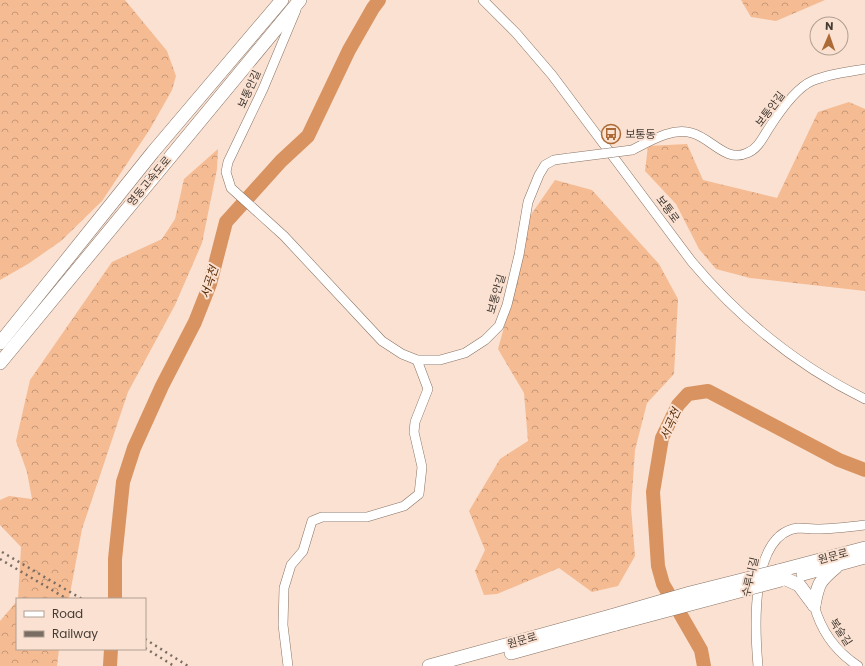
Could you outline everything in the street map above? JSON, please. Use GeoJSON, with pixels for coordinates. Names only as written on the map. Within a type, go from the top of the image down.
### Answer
{"type":"FeatureCollection","features":[{"type":"Feature","properties":{"kind":"highway","name":"영동고속도로"},"geometry":{"type":"LineString","coordinates":[[0,343],[152,152],[282,0]]}},
{"type":"Feature","properties":{"kind":"highway","name":"영동고속도로"},"geometry":{"type":"LineString","coordinates":[[0,363],[165,161],[301,0]]}},
{"type":"Feature","properties":{"kind":"highway","name":"원문로"},"geometry":{"type":"LineString","coordinates":[[463,666],[615,620],[690,593],[782,577],[865,548]]}},
{"type":"Feature","properties":{"kind":"highway","name":"원문로"},"geometry":{"type":"LineString","coordinates":[[806,569],[839,564],[865,557]]}},
{"type":"Feature","properties":{"kind":"highway"},"geometry":{"type":"LineString","coordinates":[[814,605],[818,585],[825,576],[839,564]]}},
{"type":"Feature","properties":{"kind":"highway"},"geometry":{"type":"LineString","coordinates":[[806,569],[814,605]]}},
{"type":"Feature","properties":{"kind":"highway"},"geometry":{"type":"LineString","coordinates":[[782,577],[799,585],[814,605]]}},
{"type":"Feature","properties":{"kind":"highway","name":"원문로"},"geometry":{"type":"LineString","coordinates":[[429,666],[615,620]]}},
{"type":"Feature","properties":{"kind":"street","name":"보통안길"},"geometry":{"type":"LineString","coordinates":[[301,0],[288,27],[263,89],[228,162],[226,172],[231,188],[284,236],[382,341],[402,354],[418,360],[440,360],[465,353],[485,340],[499,326],[507,305],[528,202],[539,175],[545,166],[554,160],[632,150],[666,133],[692,133],[722,152],[739,156],[748,153],[760,143],[790,99],[810,82],[839,73],[865,69]]}},
{"type":"Feature","properties":{"kind":"street","name":"보통로"},"geometry":{"type":"LineString","coordinates":[[482,0],[516,32],[552,75],[687,256],[731,306],[794,357],[833,382],[865,399]]}},
{"type":"Feature","properties":{"kind":"street"},"geometry":{"type":"LineString","coordinates":[[288,666],[283,625],[284,588],[291,565],[303,551],[312,521],[322,517],[367,517],[404,506],[419,494],[422,468],[414,432],[415,422],[428,390],[418,360]]}},
{"type":"Feature","properties":{"kind":"street","name":"수루니길"},"geometry":{"type":"LineString","coordinates":[[758,666],[755,609],[768,551],[782,534],[798,528],[817,529],[865,525]]}},
{"type":"Feature","properties":{"kind":"street","name":"복술길"},"geometry":{"type":"LineString","coordinates":[[814,605],[817,616],[827,637],[843,656],[858,666]]}},
{"type":"Feature","properties":{"kind":"green space"},"geometry":{"type":"Polygon","coordinates":[[[0,0],[125,0],[167,51],[176,76],[172,90],[150,129],[102,201],[61,241],[28,264],[0,280],[0,0]]]}},
{"type":"Feature","properties":{"kind":"green space"},"geometry":{"type":"Polygon","coordinates":[[[741,0],[825,0],[776,21],[751,17],[741,0]]]}},
{"type":"Feature","properties":{"kind":"green space"},"geometry":{"type":"Polygon","coordinates":[[[849,102],[865,109],[865,291],[750,278],[716,269],[699,249],[676,204],[645,171],[648,146],[687,144],[703,180],[777,198],[818,112],[849,102]]]}},
{"type":"Feature","properties":{"kind":"green space"},"geometry":{"type":"Polygon","coordinates":[[[218,149],[217,169],[202,243],[175,305],[128,392],[82,529],[69,598],[18,598],[21,547],[0,525],[0,500],[9,496],[32,499],[27,472],[16,441],[30,380],[112,262],[162,239],[175,219],[184,179],[218,149]]]}},
{"type":"Feature","properties":{"kind":"green space"},"geometry":{"type":"Polygon","coordinates":[[[555,180],[592,190],[659,264],[678,299],[674,374],[647,403],[635,450],[631,508],[635,556],[618,586],[592,592],[559,568],[497,594],[484,595],[475,571],[485,550],[469,511],[500,459],[528,441],[524,393],[498,349],[521,266],[528,219],[555,180]]]}},
{"type":"Feature","properties":{"kind":"green space"},"geometry":{"type":"Polygon","coordinates":[[[16,602],[16,650],[59,650],[57,666],[0,666],[0,621],[16,602]]]}},
{"type":"Feature","properties":{"kind":"waterway","name":"서곡천"},"geometry":{"type":"LineString","coordinates":[[115,598],[115,559],[123,482],[134,448],[162,386],[195,322],[210,284],[226,222],[281,161],[308,136],[349,50],[379,0]]}},
{"type":"Feature","properties":{"kind":"waterway","name":"서곡천"},"geometry":{"type":"LineString","coordinates":[[704,666],[701,650],[663,584],[658,566],[653,492],[662,438],[678,405],[688,394],[708,391],[839,460],[865,470]]}},
{"type":"Feature","properties":{"kind":"waterway","name":"서곡천"},"geometry":{"type":"LineString","coordinates":[[110,666],[111,650]]}},
{"type":"Feature","properties":{"kind":"railway"},"geometry":{"type":"LineString","coordinates":[[2,552],[80,598]]}},
{"type":"Feature","properties":{"kind":"railway"},"geometry":{"type":"LineString","coordinates":[[0,559],[65,598]]}},
{"type":"Feature","properties":{"kind":"railway"},"geometry":{"type":"LineString","coordinates":[[146,640],[188,666]]}},
{"type":"Feature","properties":{"kind":"railway"},"geometry":{"type":"LineString","coordinates":[[146,649],[174,666]]}},
{"type":"Feature","properties":{"kind":"place","name":"보통동"},"geometry":{"type":"Point","coordinates":[611,134]}}]}
